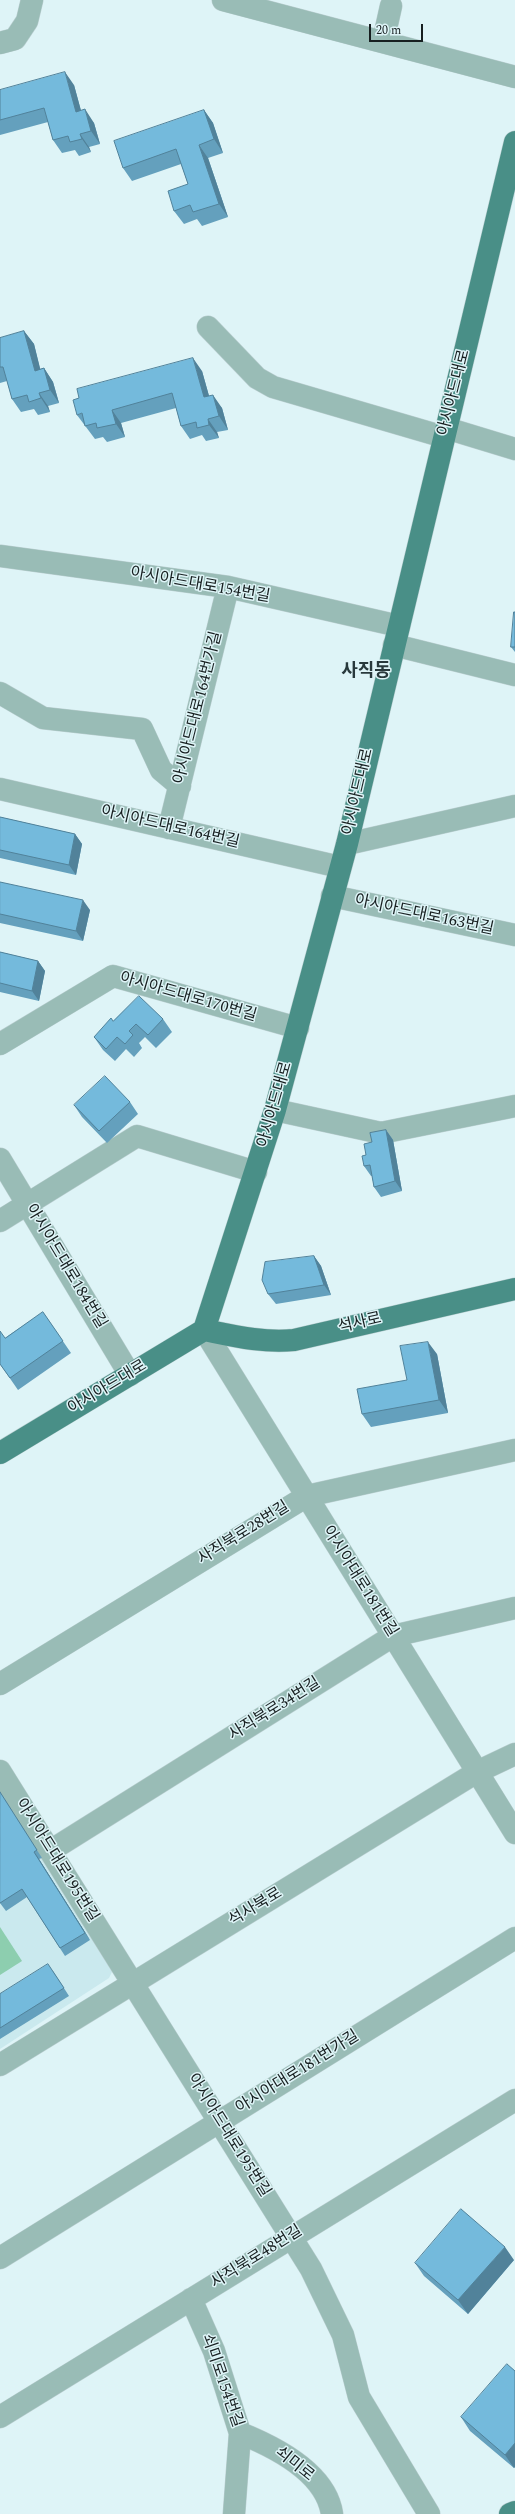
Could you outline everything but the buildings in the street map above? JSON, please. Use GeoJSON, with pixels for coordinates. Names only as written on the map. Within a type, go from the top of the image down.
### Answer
{"type":"FeatureCollection","features":[{"type":"Feature","properties":{"kind":"main road","name":"아시아드대로"},"geometry":{"type":"LineString","coordinates":[[0,1453],[204,1330],[275,1110],[347,844],[445,433],[512,185],[515,142]]}},
{"type":"Feature","properties":{"kind":"main road","name":"석사로"},"geometry":{"type":"LineString","coordinates":[[204,1330],[251,1339],[279,1342],[294,1340],[515,1289]]}},
{"type":"Feature","properties":{"kind":"main road"},"geometry":{"type":"LineString","coordinates":[[510,2514],[515,2512]]}},
{"type":"Feature","properties":{"kind":"street"},"geometry":{"type":"LineString","coordinates":[[0,43],[15,39],[27,21],[32,0]]}},
{"type":"Feature","properties":{"kind":"street"},"geometry":{"type":"LineString","coordinates":[[222,0],[515,76]]}},
{"type":"Feature","properties":{"kind":"street"},"geometry":{"type":"LineString","coordinates":[[383,42],[391,6]]}},
{"type":"Feature","properties":{"kind":"street"},"geometry":{"type":"LineString","coordinates":[[208,327],[257,378],[273,388],[445,433],[515,449]]}},
{"type":"Feature","properties":{"kind":"street","name":"아시아드대로154번길"},"geometry":{"type":"LineString","coordinates":[[0,556],[228,587],[396,635]]}},
{"type":"Feature","properties":{"kind":"street","name":"아시아드대로164번가길"},"geometry":{"type":"LineString","coordinates":[[169,828],[228,587]]}},
{"type":"Feature","properties":{"kind":"street"},"geometry":{"type":"LineString","coordinates":[[396,635],[515,675]]}},
{"type":"Feature","properties":{"kind":"street"},"geometry":{"type":"LineString","coordinates":[[0,692],[43,718],[142,730],[161,770],[180,786]]}},
{"type":"Feature","properties":{"kind":"street","name":"아시아드대로164번길"},"geometry":{"type":"LineString","coordinates":[[0,789],[340,867]]}},
{"type":"Feature","properties":{"kind":"street"},"geometry":{"type":"LineString","coordinates":[[347,844],[515,806]]}},
{"type":"Feature","properties":{"kind":"street","name":"아시아드대로163번길"},"geometry":{"type":"LineString","coordinates":[[332,896],[515,935]]}},
{"type":"Feature","properties":{"kind":"street","name":"아시아드대로170번길"},"geometry":{"type":"LineString","coordinates":[[0,1044],[113,976],[298,1028]]}},
{"type":"Feature","properties":{"kind":"street"},"geometry":{"type":"LineString","coordinates":[[275,1110],[381,1133],[515,1106]]}},
{"type":"Feature","properties":{"kind":"street"},"geometry":{"type":"LineString","coordinates":[[0,1221],[137,1136],[256,1172]]}},
{"type":"Feature","properties":{"kind":"street","name":"아시아드대로184번길"},"geometry":{"type":"LineString","coordinates":[[0,1159],[130,1375]]}},
{"type":"Feature","properties":{"kind":"street","name":"아시아대로181번길"},"geometry":{"type":"LineString","coordinates":[[204,1330],[515,1833]]}},
{"type":"Feature","properties":{"kind":"street","name":"사직북로28번길"},"geometry":{"type":"LineString","coordinates":[[0,1684],[307,1496],[515,1450]]}},
{"type":"Feature","properties":{"kind":"street","name":"사직북로34번길"},"geometry":{"type":"LineString","coordinates":[[50,1851],[393,1636],[515,1608]]}},
{"type":"Feature","properties":{"kind":"street","name":"석사북로"},"geometry":{"type":"LineString","coordinates":[[0,2065],[477,1772],[515,1754]]}},
{"type":"Feature","properties":{"kind":"street","name":"아시아드대로195번길"},"geometry":{"type":"LineString","coordinates":[[0,1771],[311,2269],[343,2335],[359,2397],[428,2514]]}},
{"type":"Feature","properties":{"kind":"street","name":"아시아대로181번가길"},"geometry":{"type":"LineString","coordinates":[[0,2258],[515,1938]]}},
{"type":"Feature","properties":{"kind":"street","name":"사직북로48번길"},"geometry":{"type":"LineString","coordinates":[[0,2417],[515,2100]]}},
{"type":"Feature","properties":{"kind":"street","name":"쇠미로154번길"},"geometry":{"type":"LineString","coordinates":[[191,2299],[214,2351],[240,2433],[234,2514]]}},
{"type":"Feature","properties":{"kind":"street","name":"쇠미로"},"geometry":{"type":"LineString","coordinates":[[240,2433],[269,2444],[296,2463],[325,2491],[332,2514]]}},
{"type":"Feature","properties":{"kind":"shaded area"},"geometry":{"type":"Polygon","coordinates":[[[0,1787],[113,1970],[109,1978],[0,2049],[0,1787]]]}},
{"type":"Feature","properties":{"kind":"green space"},"geometry":{"type":"Polygon","coordinates":[[[0,1927],[22,1961],[0,1975],[0,1927]]]}},
{"type":"Feature","properties":{"kind":"district","name":"사직동"},"geometry":{"type":"Point","coordinates":[366,672]}}]}
